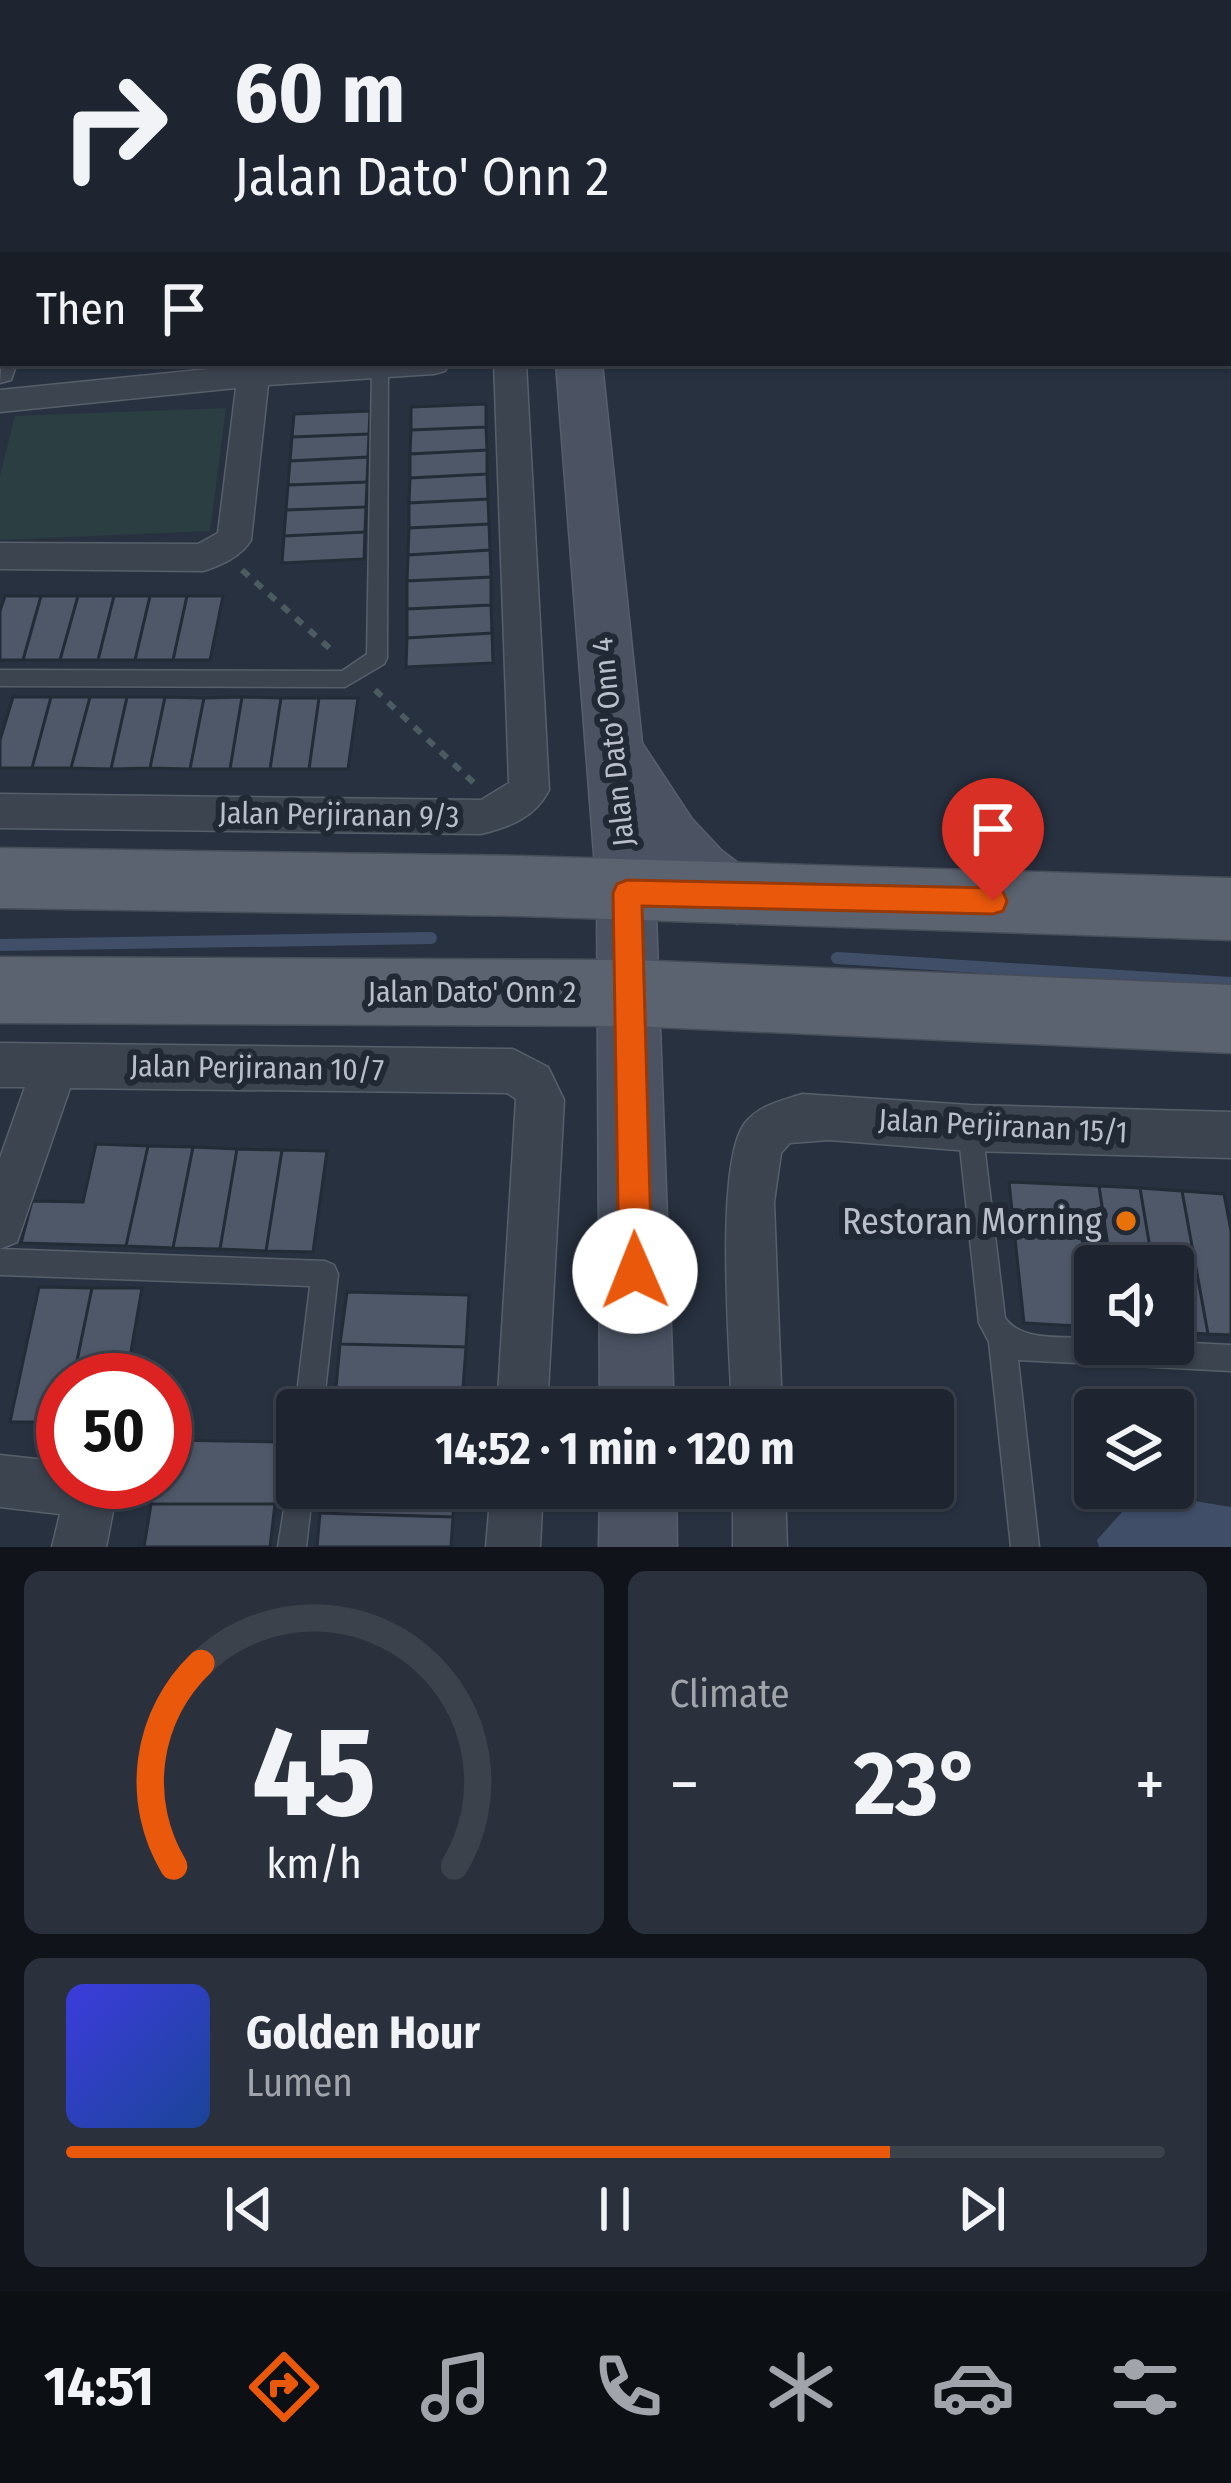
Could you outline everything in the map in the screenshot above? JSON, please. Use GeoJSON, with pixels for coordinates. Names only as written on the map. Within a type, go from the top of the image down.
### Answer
{"type":"FeatureCollection","features":[{"type":"Feature","properties":{"kind":"main road","name":"Jalan Dato' Onn 4"},"geometry":{"type":"LineString","coordinates":[[579,366],[627,893],[637,1389]]}},
{"type":"Feature","properties":{"kind":"main road"},"geometry":{"type":"LineString","coordinates":[[521,886],[572,864],[588,843],[616,747]]}},
{"type":"Feature","properties":{"kind":"main road"},"geometry":{"type":"LineString","coordinates":[[616,747],[667,834],[696,868],[737,896]]}},
{"type":"Feature","properties":{"kind":"main road"},"geometry":{"type":"LineString","coordinates":[[0,878],[521,886],[1231,909]]}},
{"type":"Feature","properties":{"kind":"main road","name":"Jalan Dato' Onn 2"},"geometry":{"type":"LineString","coordinates":[[0,990],[632,993],[1231,1019]]}},
{"type":"Feature","properties":{"kind":"main road"},"geometry":{"type":"LineString","coordinates":[[638,1509],[638,1547]]}},
{"type":"Feature","properties":{"kind":"street"},"geometry":{"type":"LineString","coordinates":[[0,401],[254,375],[402,366]]}},
{"type":"Feature","properties":{"kind":"street","name":"Jalan Perjiranan 9/3"},"geometry":{"type":"LineString","coordinates":[[0,811],[481,817],[504,811],[530,790],[510,366]]}},
{"type":"Feature","properties":{"kind":"street"},"geometry":{"type":"LineString","coordinates":[[0,556],[203,558],[221,551],[234,539],[254,375]]}},
{"type":"Feature","properties":{"kind":"street","name":"Jalan Perjiranan 10/7"},"geometry":{"type":"LineString","coordinates":[[0,1066],[527,1086],[522,1389]]}},
{"type":"Feature","properties":{"kind":"street"},"geometry":{"type":"LineString","coordinates":[[0,1225],[55,1066]]}},
{"type":"Feature","properties":{"kind":"street","name":"Jalan Perjiranan 15/1"},"geometry":{"type":"LineString","coordinates":[[756,1389],[751,1202],[759,1142],[776,1125],[802,1117],[829,1117],[970,1128],[1231,1135]]}},
{"type":"Feature","properties":{"kind":"street"},"geometry":{"type":"LineString","coordinates":[[0,1481],[91,1491],[79,1547]]}},
{"type":"Feature","properties":{"kind":"street"},"geometry":{"type":"LineString","coordinates":[[514,1547],[516,1509]]}},
{"type":"Feature","properties":{"kind":"street"},"geometry":{"type":"LineString","coordinates":[[759,1509],[760,1547]]}},
{"type":"Feature","properties":{"kind":"lane"},"geometry":{"type":"LineString","coordinates":[[0,678],[345,679],[377,658],[380,368]]}},
{"type":"Feature","properties":{"kind":"lane"},"geometry":{"type":"LineString","coordinates":[[970,1128],[992,1323],[1002,1337],[1019,1346],[1231,1358]]}},
{"type":"Feature","properties":{"kind":"lane"},"geometry":{"type":"LineString","coordinates":[[0,1262],[326,1274],[312,1389]]}},
{"type":"Feature","properties":{"kind":"lane"},"geometry":{"type":"LineString","coordinates":[[1002,1337],[1025,1547]]}},
{"type":"Feature","properties":{"kind":"lane"},"geometry":{"type":"LineString","coordinates":[[292,1547],[297,1509]]}},
{"type":"Feature","properties":{"kind":"path"},"geometry":{"type":"LineString","coordinates":[[221,551],[504,811]]}},
{"type":"Feature","properties":{"kind":"green space"},"geometry":{"type":"Polygon","coordinates":[[[226,408],[210,531],[0,540],[0,476],[15,416],[226,408]]]}},
{"type":"Feature","properties":{"kind":"water"},"geometry":{"type":"Polygon","coordinates":[[[1194,1501],[1231,1507],[1231,1547],[1099,1547],[1097,1540],[1125,1509],[1194,1509],[1194,1501]]]}},
{"type":"Feature","properties":{"kind":"building"},"geometry":{"type":"Polygon","coordinates":[[[486,404],[486,427],[411,430],[411,407],[486,404]]]}},
{"type":"Feature","properties":{"kind":"building"},"geometry":{"type":"Polygon","coordinates":[[[370,411],[369,434],[292,437],[294,414],[370,411]]]}},
{"type":"Feature","properties":{"kind":"building"},"geometry":{"type":"Polygon","coordinates":[[[486,427],[487,450],[410,454],[411,430],[486,427]]]}},
{"type":"Feature","properties":{"kind":"building"},"geometry":{"type":"Polygon","coordinates":[[[369,434],[368,457],[290,461],[292,437],[369,434]]]}},
{"type":"Feature","properties":{"kind":"building"},"geometry":{"type":"Polygon","coordinates":[[[487,450],[487,474],[410,478],[410,454],[487,450]]]}},
{"type":"Feature","properties":{"kind":"building"},"geometry":{"type":"Polygon","coordinates":[[[368,457],[367,482],[288,485],[290,461],[368,457]]]}},
{"type":"Feature","properties":{"kind":"building"},"geometry":{"type":"Polygon","coordinates":[[[487,474],[488,499],[409,503],[410,478],[487,474]]]}},
{"type":"Feature","properties":{"kind":"building"},"geometry":{"type":"Polygon","coordinates":[[[367,482],[366,507],[286,510],[288,485],[367,482]]]}},
{"type":"Feature","properties":{"kind":"building"},"geometry":{"type":"Polygon","coordinates":[[[488,499],[489,524],[409,528],[409,503],[488,499]]]}},
{"type":"Feature","properties":{"kind":"building"},"geometry":{"type":"Polygon","coordinates":[[[366,507],[365,532],[284,536],[286,510],[366,507]]]}},
{"type":"Feature","properties":{"kind":"building"},"geometry":{"type":"Polygon","coordinates":[[[489,524],[490,550],[408,555],[409,528],[489,524]]]}},
{"type":"Feature","properties":{"kind":"building"},"geometry":{"type":"Polygon","coordinates":[[[365,532],[364,559],[282,563],[284,536],[365,532]]]}},
{"type":"Feature","properties":{"kind":"building"},"geometry":{"type":"Polygon","coordinates":[[[490,550],[491,577],[407,581],[408,555],[490,550]]]}},
{"type":"Feature","properties":{"kind":"building"},"geometry":{"type":"Polygon","coordinates":[[[491,577],[491,605],[407,609],[407,581],[491,577]]]}},
{"type":"Feature","properties":{"kind":"building"},"geometry":{"type":"Polygon","coordinates":[[[5,596],[41,596],[23,660],[0,660],[0,611],[5,596]]]}},
{"type":"Feature","properties":{"kind":"building"},"geometry":{"type":"Polygon","coordinates":[[[41,596],[78,596],[60,660],[23,660],[41,596]]]}},
{"type":"Feature","properties":{"kind":"building"},"geometry":{"type":"Polygon","coordinates":[[[78,596],[114,596],[98,660],[60,660],[78,596]]]}},
{"type":"Feature","properties":{"kind":"building"},"geometry":{"type":"Polygon","coordinates":[[[114,596],[150,596],[135,660],[98,660],[114,596]]]}},
{"type":"Feature","properties":{"kind":"building"},"geometry":{"type":"Polygon","coordinates":[[[150,596],[187,596],[173,660],[135,660],[150,596]]]}},
{"type":"Feature","properties":{"kind":"building"},"geometry":{"type":"Polygon","coordinates":[[[187,596],[223,596],[210,660],[173,660],[187,596]]]}},
{"type":"Feature","properties":{"kind":"building"},"geometry":{"type":"Polygon","coordinates":[[[491,605],[492,633],[407,638],[407,609],[491,605]]]}},
{"type":"Feature","properties":{"kind":"building"},"geometry":{"type":"Polygon","coordinates":[[[492,633],[493,663],[406,667],[407,638],[492,633]]]}},
{"type":"Feature","properties":{"kind":"building"},"geometry":{"type":"Polygon","coordinates":[[[13,697],[51,697],[32,768],[0,768],[0,740],[13,697]]]}},
{"type":"Feature","properties":{"kind":"building"},"geometry":{"type":"Polygon","coordinates":[[[51,697],[90,697],[71,768],[32,768],[51,697]]]}},
{"type":"Feature","properties":{"kind":"building"},"geometry":{"type":"Polygon","coordinates":[[[90,697],[127,697],[111,769],[71,768],[90,697]]]}},
{"type":"Feature","properties":{"kind":"building"},"geometry":{"type":"Polygon","coordinates":[[[127,697],[165,697],[150,768],[111,769],[127,697]]]}},
{"type":"Feature","properties":{"kind":"building"},"geometry":{"type":"Polygon","coordinates":[[[165,697],[204,698],[190,769],[150,768],[165,697]]]}},
{"type":"Feature","properties":{"kind":"building"},"geometry":{"type":"Polygon","coordinates":[[[242,697],[230,769],[190,769],[204,698],[242,697]]]}},
{"type":"Feature","properties":{"kind":"building"},"geometry":{"type":"Polygon","coordinates":[[[242,697],[281,698],[270,769],[230,769],[242,697]]]}},
{"type":"Feature","properties":{"kind":"building"},"geometry":{"type":"Polygon","coordinates":[[[281,698],[319,698],[309,769],[270,769],[281,698]]]}},
{"type":"Feature","properties":{"kind":"building"},"geometry":{"type":"Polygon","coordinates":[[[319,698],[358,698],[348,769],[309,769],[319,698]]]}},
{"type":"Feature","properties":{"kind":"building"},"geometry":{"type":"Polygon","coordinates":[[[96,1144],[148,1146],[126,1246],[21,1243],[32,1201],[83,1202],[96,1144]]]}},
{"type":"Feature","properties":{"kind":"building"},"geometry":{"type":"Polygon","coordinates":[[[148,1146],[193,1147],[173,1248],[126,1246],[148,1146]]]}},
{"type":"Feature","properties":{"kind":"building"},"geometry":{"type":"Polygon","coordinates":[[[193,1147],[237,1149],[220,1249],[173,1248],[193,1147]]]}},
{"type":"Feature","properties":{"kind":"building"},"geometry":{"type":"Polygon","coordinates":[[[237,1149],[282,1150],[266,1251],[220,1249],[237,1149]]]}},
{"type":"Feature","properties":{"kind":"building"},"geometry":{"type":"Polygon","coordinates":[[[282,1150],[327,1151],[313,1252],[266,1251],[282,1150]]]}},
{"type":"Feature","properties":{"kind":"building"},"geometry":{"type":"Polygon","coordinates":[[[1009,1182],[1099,1186],[1108,1245],[1074,1245],[1074,1326],[1024,1323],[1009,1182]]]}},
{"type":"Feature","properties":{"kind":"building"},"geometry":{"type":"Polygon","coordinates":[[[1099,1186],[1140,1188],[1150,1245],[1108,1245],[1099,1186]]]}},
{"type":"Feature","properties":{"kind":"building"},"geometry":{"type":"Polygon","coordinates":[[[1140,1188],[1182,1191],[1192,1245],[1150,1245],[1140,1188]]]}},
{"type":"Feature","properties":{"kind":"building"},"geometry":{"type":"Polygon","coordinates":[[[1182,1191],[1224,1194],[1231,1231],[1231,1335],[1208,1334],[1182,1191]]]}},
{"type":"Feature","properties":{"kind":"building"},"geometry":{"type":"Polygon","coordinates":[[[1194,1257],[1208,1334],[1194,1333],[1194,1257]]]}},
{"type":"Feature","properties":{"kind":"building"},"geometry":{"type":"Polygon","coordinates":[[[39,1287],[92,1288],[79,1353],[36,1353],[36,1422],[10,1422],[39,1287]]]}},
{"type":"Feature","properties":{"kind":"building"},"geometry":{"type":"Polygon","coordinates":[[[92,1288],[142,1288],[131,1353],[79,1353],[92,1288]]]}},
{"type":"Feature","properties":{"kind":"building"},"geometry":{"type":"Polygon","coordinates":[[[347,1292],[469,1295],[466,1347],[340,1344],[347,1292]]]}},
{"type":"Feature","properties":{"kind":"building"},"geometry":{"type":"Polygon","coordinates":[[[340,1344],[466,1347],[463,1389],[336,1389],[340,1344]]]}},
{"type":"Feature","properties":{"kind":"building"},"geometry":{"type":"Polygon","coordinates":[[[192,1440],[276,1442],[275,1504],[192,1504],[192,1440]]]}},
{"type":"Feature","properties":{"kind":"building"},"geometry":{"type":"Polygon","coordinates":[[[275,1504],[270,1547],[144,1547],[150,1509],[275,1504]]]}},
{"type":"Feature","properties":{"kind":"building"},"geometry":{"type":"Polygon","coordinates":[[[321,1509],[454,1509],[453,1517],[320,1513],[321,1509]]]}},
{"type":"Feature","properties":{"kind":"building"},"geometry":{"type":"Polygon","coordinates":[[[320,1513],[453,1517],[451,1547],[317,1547],[320,1513]]]}},
{"type":"Feature","properties":{"kind":"waterway"},"geometry":{"type":"LineString","coordinates":[[0,945],[431,938]]}},
{"type":"Feature","properties":{"kind":"waterway"},"geometry":{"type":"LineString","coordinates":[[837,958],[1231,983]]}},
{"type":"Feature","properties":{"kind":"place","name":"Restoran Morning"},"geometry":{"type":"Point","coordinates":[1126,1221]}},
{"type":"Feature","properties":{"kind":"route"},"geometry":{"type":"LineString","coordinates":[[635,1271],[627,893],[993,901]]}}]}
